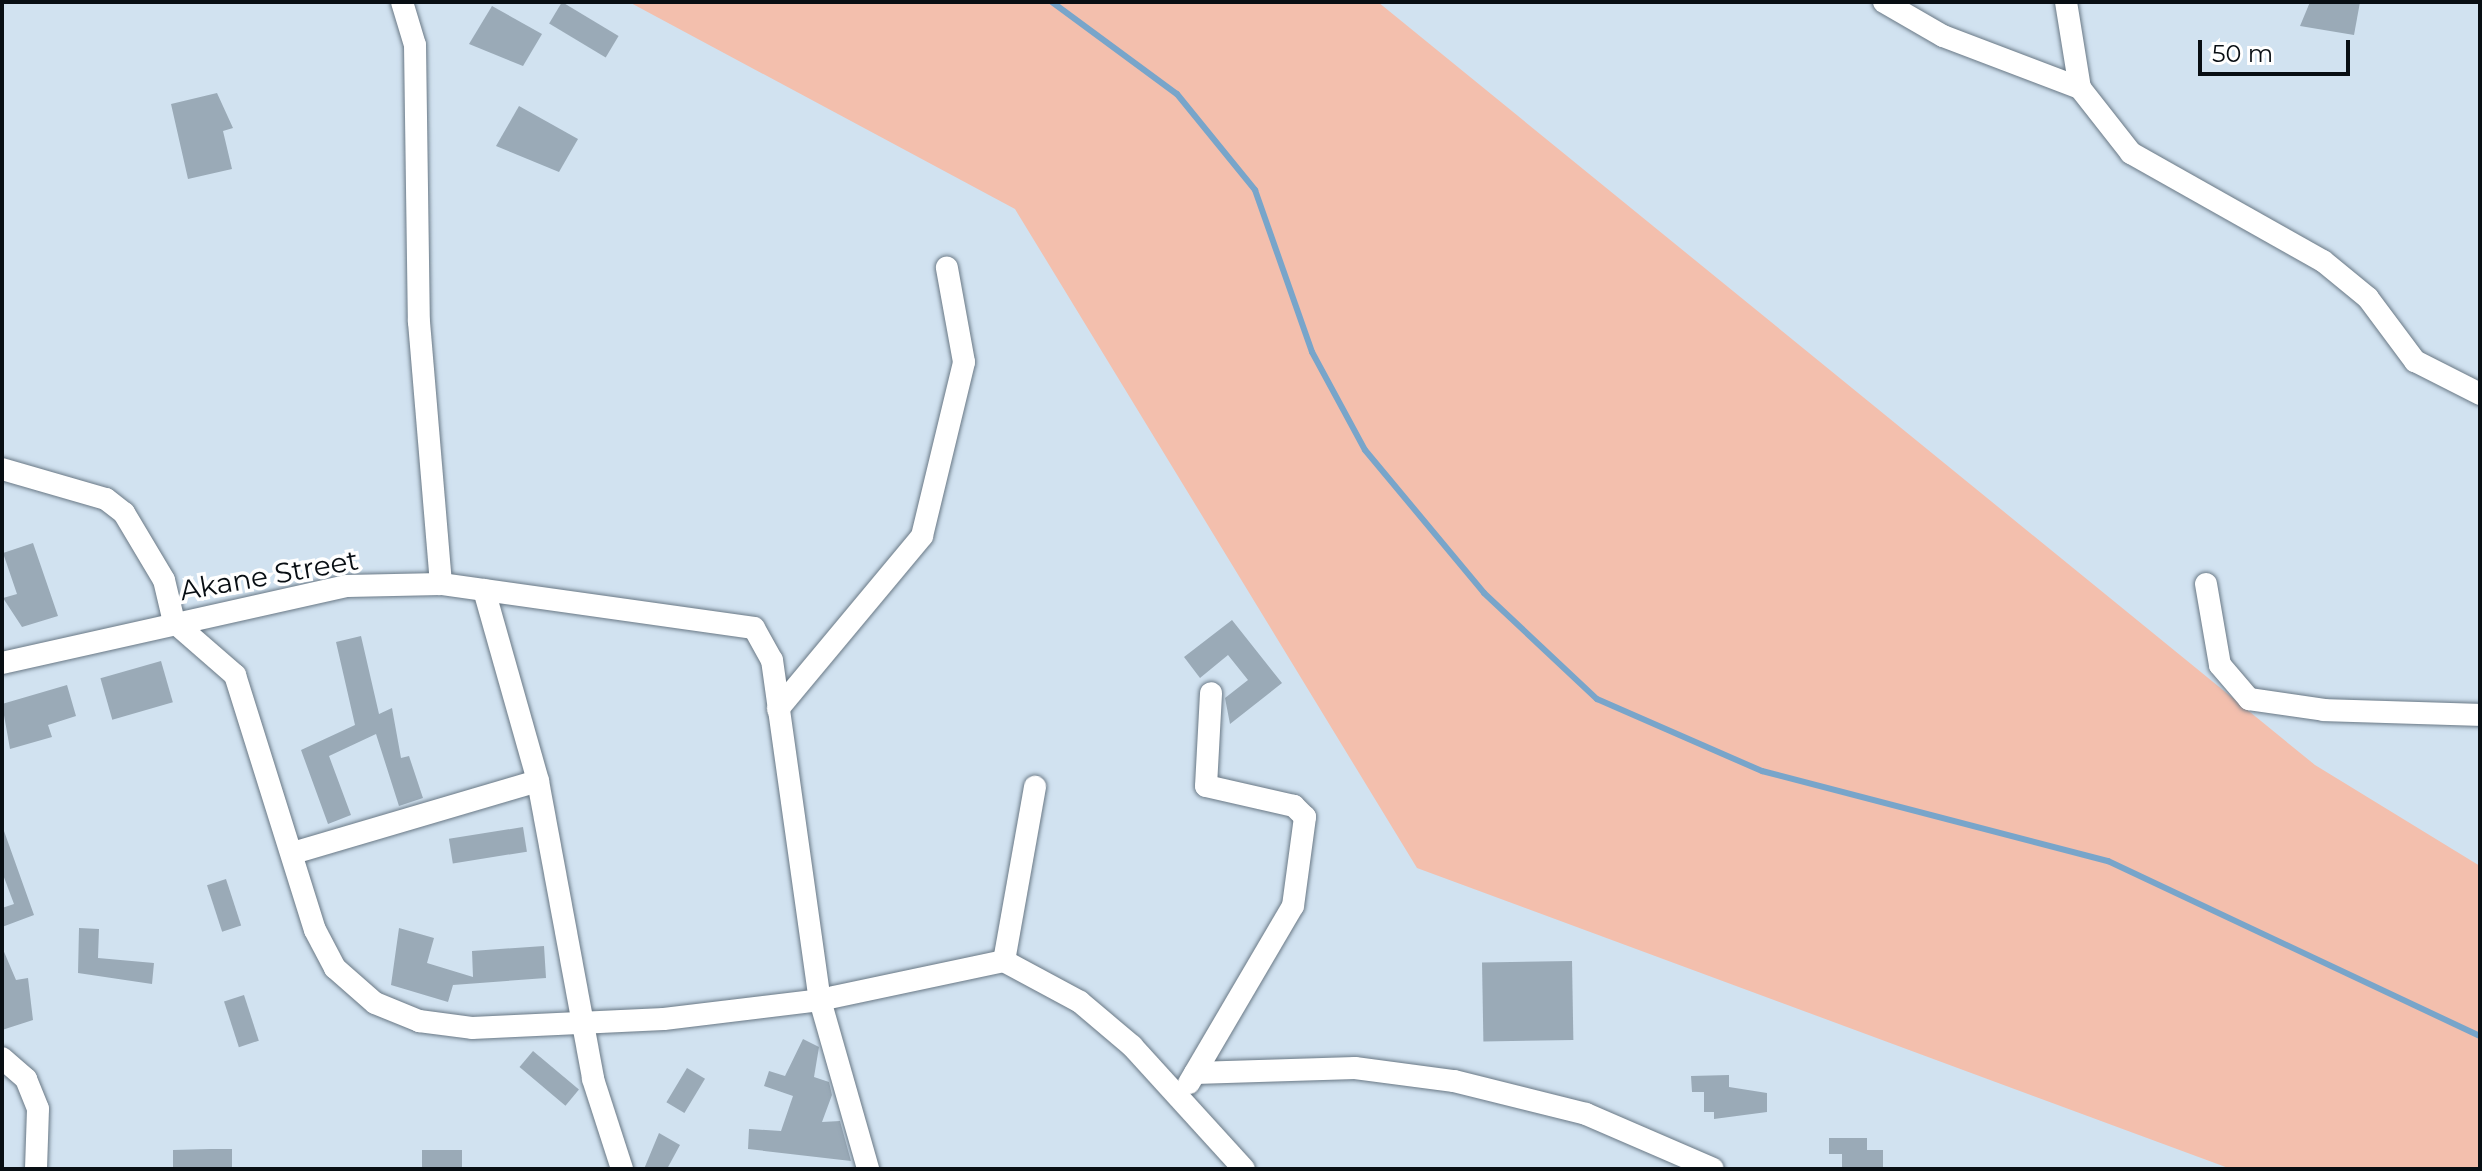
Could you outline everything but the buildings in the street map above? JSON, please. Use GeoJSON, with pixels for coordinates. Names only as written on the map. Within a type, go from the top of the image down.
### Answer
{"type":"FeatureCollection","features":[{"type":"Feature","properties":{"kind":"street"},"geometry":{"type":"LineString","coordinates":[[402,2],[415,45],[419,322],[441,584]]}},
{"type":"Feature","properties":{"kind":"street"},"geometry":{"type":"LineString","coordinates":[[1884,2],[1943,36],[2080,88]]}},
{"type":"Feature","properties":{"kind":"street"},"geometry":{"type":"LineString","coordinates":[[2066,2],[2080,88],[2131,153],[2323,261],[2368,298],[2415,361],[2480,394]]}},
{"type":"Feature","properties":{"kind":"street"},"geometry":{"type":"LineString","coordinates":[[868,1169],[820,1000],[778,709],[922,536],[964,362],[947,268]]}},
{"type":"Feature","properties":{"kind":"street"},"geometry":{"type":"LineString","coordinates":[[2,469],[106,499],[124,513],[164,580],[174,622],[235,675],[315,930],[335,968],[375,1003],[419,1021],[472,1028],[587,1024],[820,1000],[1004,961],[1080,1002],[1181,1099],[1244,1169]]}},
{"type":"Feature","properties":{"kind":"street","name":"Akane Street"},"geometry":{"type":"LineString","coordinates":[[2,663],[174,622],[347,586],[441,584],[754,628],[767,646],[778,709]]}},
{"type":"Feature","properties":{"kind":"street"},"geometry":{"type":"LineString","coordinates":[[2206,584],[2220,665],[2249,699],[2324,710],[2480,715]]}},
{"type":"Feature","properties":{"kind":"street"},"geometry":{"type":"LineString","coordinates":[[484,590],[538,781],[587,1024],[596,1090],[622,1169]]}},
{"type":"Feature","properties":{"kind":"street"},"geometry":{"type":"LineString","coordinates":[[1181,1099],[1293,906],[1305,817],[1294,806],[1206,786],[1211,693]]}},
{"type":"Feature","properties":{"kind":"street"},"geometry":{"type":"LineString","coordinates":[[293,853],[538,781]]}},
{"type":"Feature","properties":{"kind":"street"},"geometry":{"type":"LineString","coordinates":[[1004,961],[1035,787]]}},
{"type":"Feature","properties":{"kind":"street"},"geometry":{"type":"LineString","coordinates":[[2,1058],[26,1079],[38,1109],[36,1169]]}},
{"type":"Feature","properties":{"kind":"street"},"geometry":{"type":"LineString","coordinates":[[1195,1073],[1355,1068],[1454,1081],[1586,1114],[1713,1169]]}},
{"type":"Feature","properties":{"kind":"shaded area"},"geometry":{"type":"Polygon","coordinates":[[[629,2],[1378,2],[2315,765],[2480,866],[2480,1169],[2231,1169],[1417,868],[1015,209],[629,2]]]}},
{"type":"Feature","properties":{"kind":"waterway"},"geometry":{"type":"LineString","coordinates":[[1052,2],[1177,94],[1255,190],[1312,352],[1365,450],[1484,593],[1597,699],[1762,771],[2108,861],[2480,1036]]}}]}
